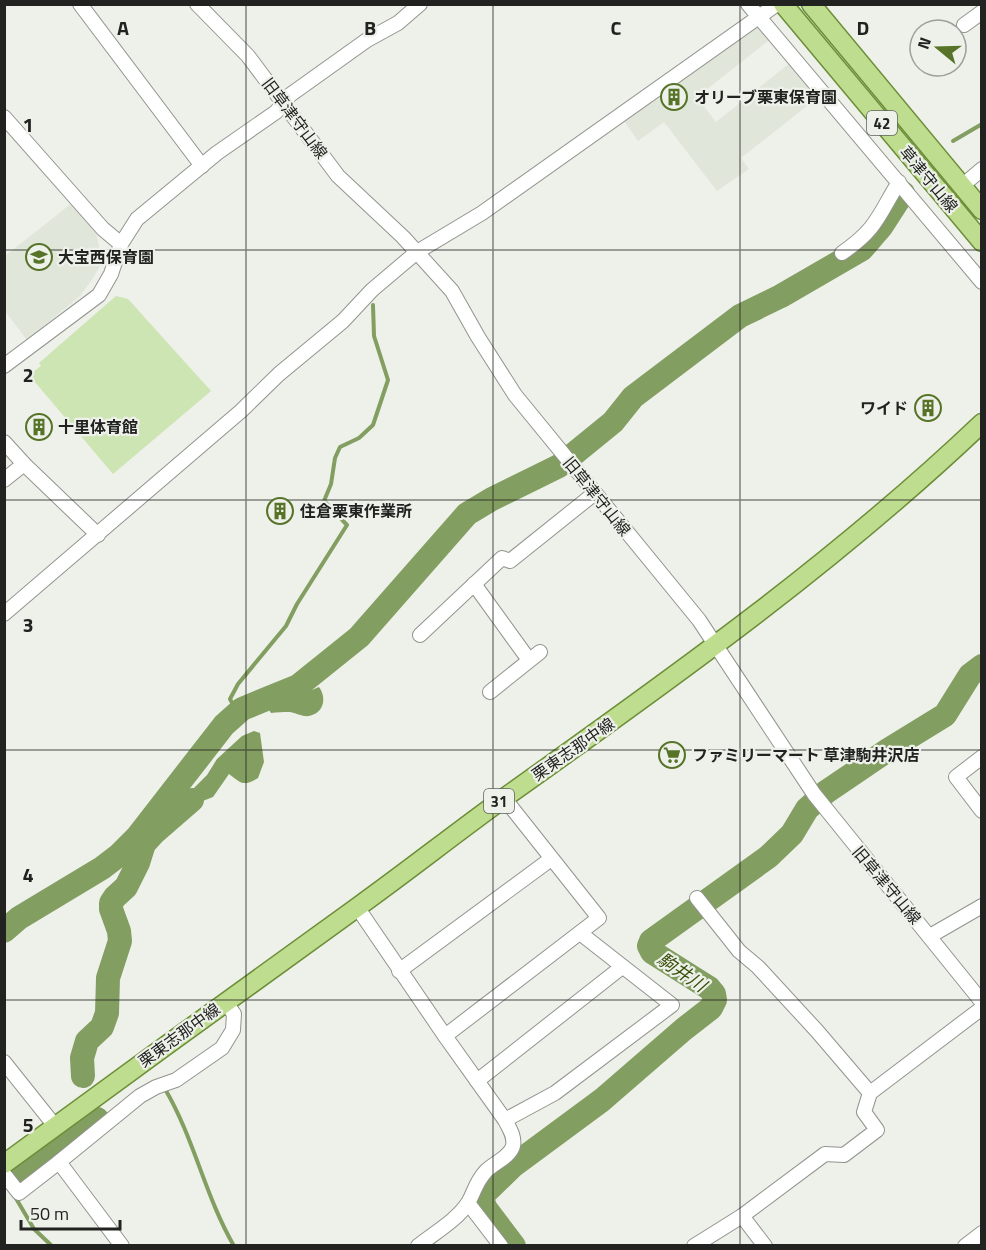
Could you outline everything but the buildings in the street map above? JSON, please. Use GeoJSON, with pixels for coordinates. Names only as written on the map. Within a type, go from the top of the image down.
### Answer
{"type":"FeatureCollection","features":[{"type":"Feature","properties":{"kind":"main road","name":"草津守山線"},"geometry":{"type":"LineString","coordinates":[[783,4],[981,242]]}},
{"type":"Feature","properties":{"kind":"main road","name":"草津守山線"},"geometry":{"type":"LineString","coordinates":[[811,4],[981,210]]}},
{"type":"Feature","properties":{"kind":"main road","name":"栗東志那中線"},"geometry":{"type":"LineString","coordinates":[[4,1164],[717,645],[889,508],[981,423]]}},
{"type":"Feature","properties":{"kind":"street"},"geometry":{"type":"LineString","coordinates":[[80,4],[202,166]]}},
{"type":"Feature","properties":{"kind":"street","name":"旧草津守山線"},"geometry":{"type":"LineString","coordinates":[[197,4],[248,56],[339,176],[417,252],[452,291],[477,337],[515,395],[699,620],[817,798],[981,1002]]}},
{"type":"Feature","properties":{"kind":"street"},"geometry":{"type":"LineString","coordinates":[[4,366],[99,295],[111,274],[121,244],[137,219],[217,153],[276,112],[290,95],[367,40],[398,23],[420,4]]}},
{"type":"Feature","properties":{"kind":"street"},"geometry":{"type":"LineString","coordinates":[[748,4],[981,282]]}},
{"type":"Feature","properties":{"kind":"street"},"geometry":{"type":"LineString","coordinates":[[4,614],[241,411],[279,374],[343,321],[372,290],[417,252],[482,213],[777,4]]}},
{"type":"Feature","properties":{"kind":"street"},"geometry":{"type":"LineString","coordinates":[[968,22],[981,12]]}},
{"type":"Feature","properties":{"kind":"street"},"geometry":{"type":"LineString","coordinates":[[4,117],[103,229],[121,244]]}},
{"type":"Feature","properties":{"kind":"street"},"geometry":{"type":"LineString","coordinates":[[962,186],[980,174]]}},
{"type":"Feature","properties":{"kind":"street"},"geometry":{"type":"LineString","coordinates":[[842,253],[861,240],[875,225],[899,182]]}},
{"type":"Feature","properties":{"kind":"street"},"geometry":{"type":"LineString","coordinates":[[4,442],[98,535]]}},
{"type":"Feature","properties":{"kind":"street"},"geometry":{"type":"LineString","coordinates":[[4,480],[24,464]]}},
{"type":"Feature","properties":{"kind":"street"},"geometry":{"type":"LineString","coordinates":[[420,635],[502,558],[510,561],[595,493]]}},
{"type":"Feature","properties":{"kind":"street"},"geometry":{"type":"LineString","coordinates":[[474,584],[535,656],[490,692]]}},
{"type":"Feature","properties":{"kind":"street"},"geometry":{"type":"LineString","coordinates":[[981,757],[956,777],[981,811]]}},
{"type":"Feature","properties":{"kind":"street"},"geometry":{"type":"LineString","coordinates":[[445,1036],[599,918],[504,798]]}},
{"type":"Feature","properties":{"kind":"street"},"geometry":{"type":"LineString","coordinates":[[399,971],[551,858]]}},
{"type":"Feature","properties":{"kind":"street"},"geometry":{"type":"LineString","coordinates":[[697,898],[739,951],[758,967],[817,1031],[870,1094]]}},
{"type":"Feature","properties":{"kind":"street"},"geometry":{"type":"LineString","coordinates":[[930,936],[981,906]]}},
{"type":"Feature","properties":{"kind":"street"},"geometry":{"type":"LineString","coordinates":[[357,907],[399,971],[505,1120],[514,1143],[511,1151],[488,1169],[476,1183],[468,1203],[451,1220],[417,1245]]}},
{"type":"Feature","properties":{"kind":"street"},"geometry":{"type":"LineString","coordinates":[[505,1120],[555,1093],[672,1005],[580,933]]}},
{"type":"Feature","properties":{"kind":"street"},"geometry":{"type":"LineString","coordinates":[[477,1081],[622,967]]}},
{"type":"Feature","properties":{"kind":"street"},"geometry":{"type":"LineString","coordinates":[[4,1174],[19,1193],[140,1095],[176,1080],[222,1048],[233,1030],[234,1014],[225,1001]]}},
{"type":"Feature","properties":{"kind":"street"},"geometry":{"type":"LineString","coordinates":[[694,1245],[741,1216],[825,1154],[844,1155],[877,1130],[864,1112],[870,1094],[981,1008]]}},
{"type":"Feature","properties":{"kind":"street"},"geometry":{"type":"LineString","coordinates":[[4,1062],[55,1126]]}},
{"type":"Feature","properties":{"kind":"street"},"geometry":{"type":"LineString","coordinates":[[59,1162],[123,1245]]}},
{"type":"Feature","properties":{"kind":"street"},"geometry":{"type":"LineString","coordinates":[[468,1203],[501,1245]]}},
{"type":"Feature","properties":{"kind":"street"},"geometry":{"type":"LineString","coordinates":[[741,1216],[765,1245]]}},
{"type":"Feature","properties":{"kind":"street"},"geometry":{"type":"LineString","coordinates":[[965,1245],[981,1233]]}},
{"type":"Feature","properties":{"kind":"shaded area"},"geometry":{"type":"Polygon","coordinates":[[[761,25],[772,38],[697,97],[716,122],[790,63],[817,98],[741,158],[749,169],[717,191],[664,122],[638,141],[624,121],[761,25]]]}},
{"type":"Feature","properties":{"kind":"shaded area"},"geometry":{"type":"Polygon","coordinates":[[[72,203],[96,232],[102,262],[80,296],[27,340],[5,311],[5,256],[72,203]]]}},
{"type":"Feature","properties":{"kind":"shaded area"},"geometry":{"type":"Polygon","coordinates":[[[116,296],[128,299],[211,391],[113,474],[29,375],[41,366],[39,363],[116,296]]]}},
{"type":"Feature","properties":{"kind":"shaded area"},"geometry":{"type":"Polygon","coordinates":[[[319,687],[323,696],[323,704],[314,714],[307,716],[290,712],[271,713],[269,710],[269,708],[319,687]]]}},
{"type":"Feature","properties":{"kind":"shaded area"},"geometry":{"type":"Polygon","coordinates":[[[254,731],[260,733],[264,762],[258,778],[242,783],[229,774],[213,797],[195,804],[189,793],[207,775],[217,759],[242,736],[254,731]]]}},
{"type":"Feature","properties":{"kind":"waterway"},"geometry":{"type":"LineString","coordinates":[[953,141],[982,124]]}},
{"type":"Feature","properties":{"kind":"waterway"},"geometry":{"type":"LineString","coordinates":[[4,931],[19,918],[102,868],[119,855],[137,837],[224,725],[242,709],[298,686],[359,637],[467,514],[559,466],[613,422],[633,397],[740,316],[781,296],[862,249],[881,227],[903,193]]}},
{"type":"Feature","properties":{"kind":"waterway"},"geometry":{"type":"LineString","coordinates":[[237,712],[230,699],[238,684],[286,626],[297,604],[347,525],[324,501],[331,484],[335,458],[340,447],[359,438],[373,425],[388,380],[374,336],[373,305]]}},
{"type":"Feature","properties":{"kind":"waterway","name":"駒井川"},"geometry":{"type":"LineString","coordinates":[[514,1246],[486,1209],[481,1197],[514,1165],[602,1100],[711,1008],[715,1000],[709,988],[652,952],[649,946],[651,941],[768,857],[792,834],[807,809],[826,792],[945,715],[970,675],[982,666]]}},
{"type":"Feature","properties":{"kind":"waterway"},"geometry":{"type":"LineString","coordinates":[[83,1076],[82,1058],[87,1041],[102,1027],[107,1013],[108,978],[120,941],[111,903],[126,887],[138,863],[144,844],[192,800]]}},
{"type":"Feature","properties":{"kind":"waterway"},"geometry":{"type":"LineString","coordinates":[[165,1089],[184,1127],[215,1207],[234,1246]]}},
{"type":"Feature","properties":{"kind":"waterway"},"geometry":{"type":"LineString","coordinates":[[21,1178],[98,1122],[97,1119]]}},
{"type":"Feature","properties":{"kind":"waterway"},"geometry":{"type":"LineString","coordinates":[[14,1195],[34,1229],[52,1246]]}},
{"type":"Feature","properties":{"kind":"place","name":"オリーブ栗東保育園"},"geometry":{"type":"Point","coordinates":[674,97]}},
{"type":"Feature","properties":{"kind":"place","name":"大宝西保育園"},"geometry":{"type":"Point","coordinates":[39,257]}},
{"type":"Feature","properties":{"kind":"place","name":"ワイド"},"geometry":{"type":"Point","coordinates":[928,408]}},
{"type":"Feature","properties":{"kind":"place","name":"十里体育館"},"geometry":{"type":"Point","coordinates":[39,427]}},
{"type":"Feature","properties":{"kind":"place","name":"住倉栗東作業所"},"geometry":{"type":"Point","coordinates":[280,511]}},
{"type":"Feature","properties":{"kind":"place","name":"ファミリーマート 草津駒井沢店"},"geometry":{"type":"Point","coordinates":[672,755]}}]}
